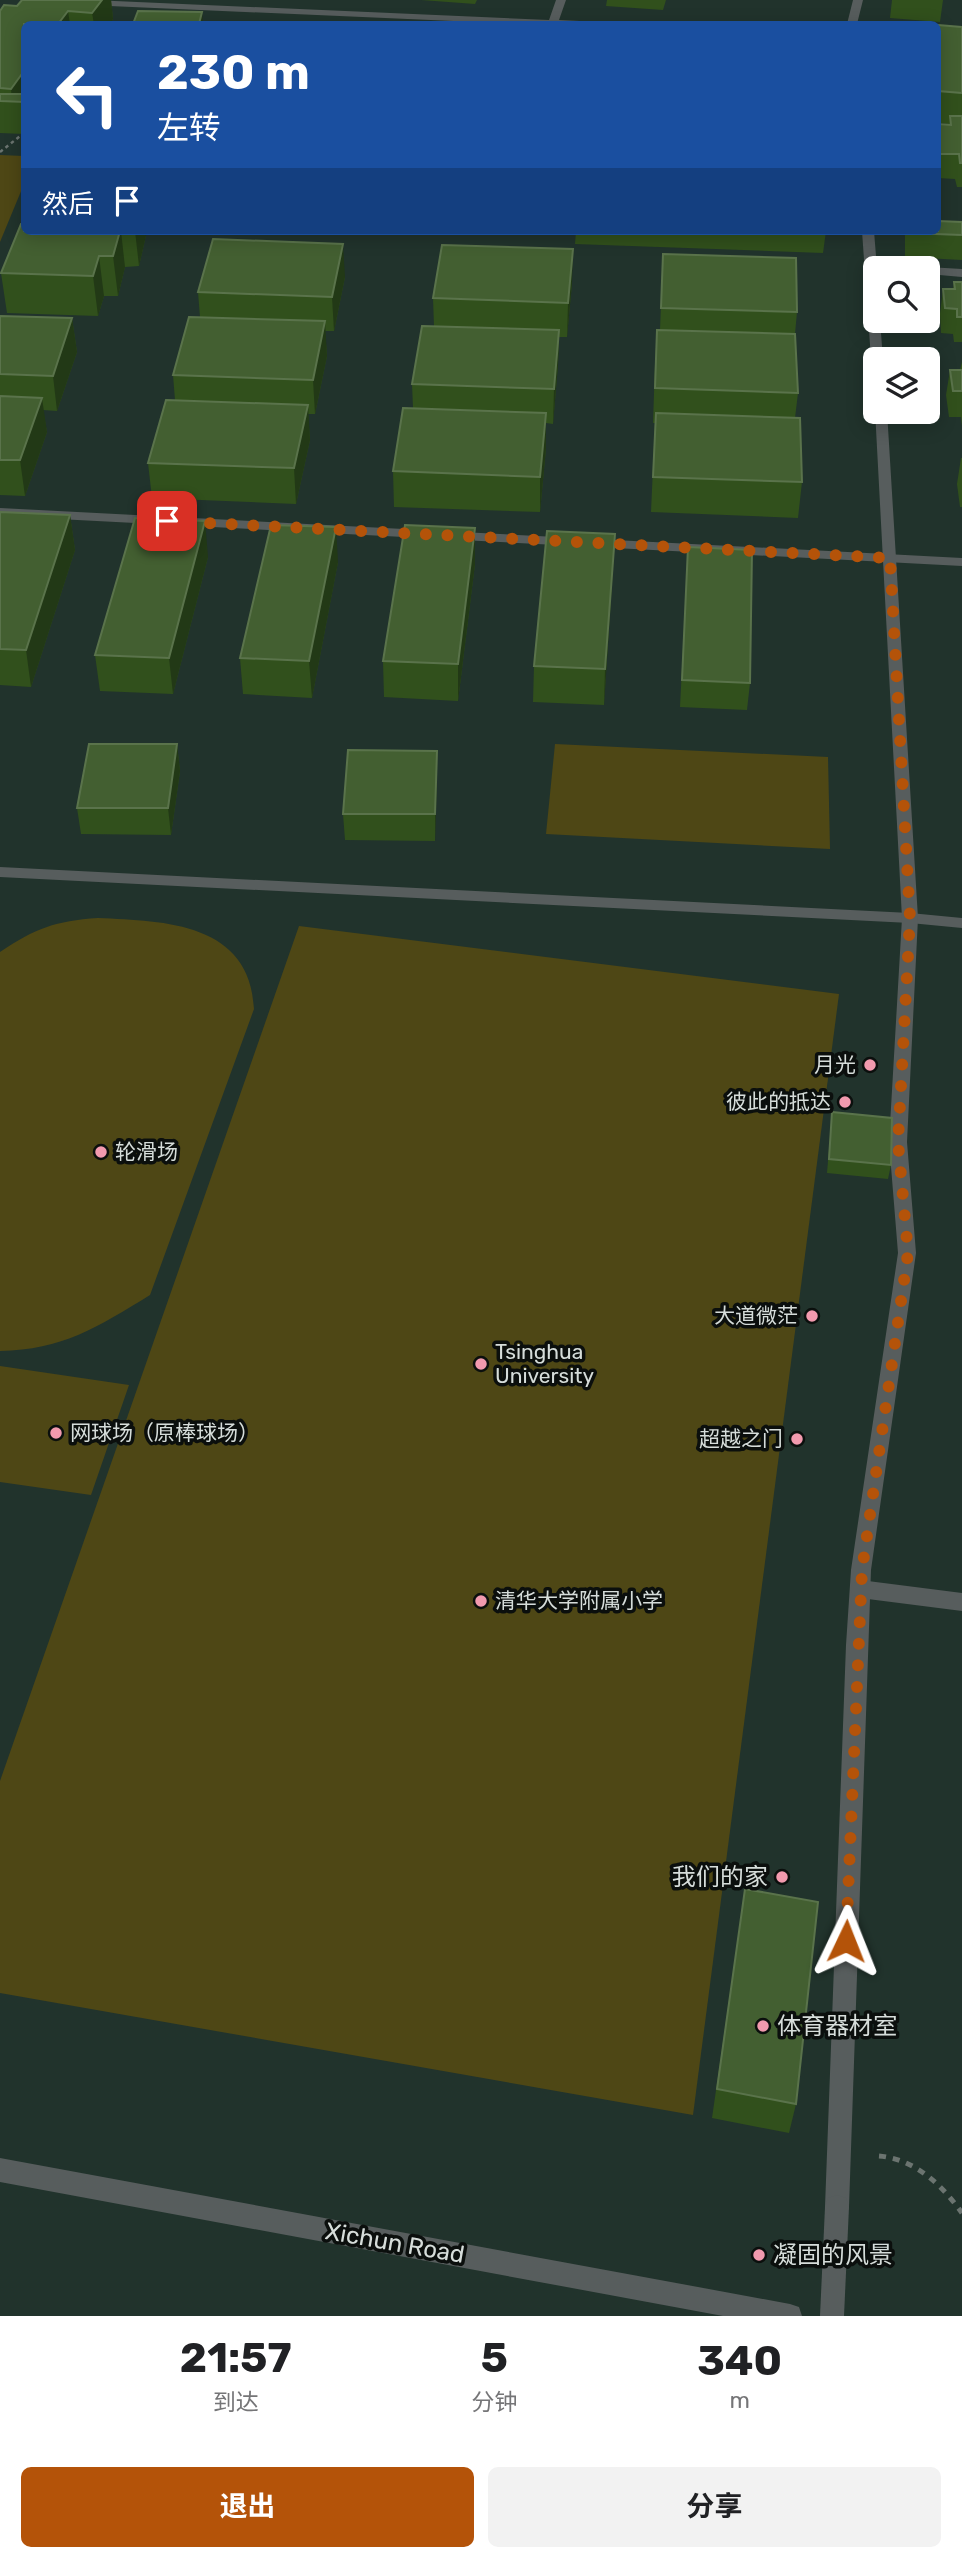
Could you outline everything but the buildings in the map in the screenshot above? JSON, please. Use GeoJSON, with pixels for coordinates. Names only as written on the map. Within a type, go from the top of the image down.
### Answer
{"type":"FeatureCollection","features":[{"type":"Feature","properties":{"kind":"street"},"geometry":{"type":"LineString","coordinates":[[380,15],[387,0]]}},
{"type":"Feature","properties":{"kind":"street"},"geometry":{"type":"LineString","coordinates":[[554,21],[561,0]]}},
{"type":"Feature","properties":{"kind":"street"},"geometry":{"type":"LineString","coordinates":[[853,21],[858,0]]}},
{"type":"Feature","properties":{"kind":"street"},"geometry":{"type":"LineString","coordinates":[[82,3],[195,4],[459,21]]}},
{"type":"Feature","properties":{"kind":"street"},"geometry":{"type":"LineString","coordinates":[[869,235],[871,256]]}},
{"type":"Feature","properties":{"kind":"street"},"geometry":{"type":"LineString","coordinates":[[940,272],[962,273]]}},
{"type":"Feature","properties":{"kind":"street"},"geometry":{"type":"LineString","coordinates":[[832,2316],[860,1589],[908,1253],[898,1142],[910,918],[882,424]]}},
{"type":"Feature","properties":{"kind":"street"},"geometry":{"type":"LineString","coordinates":[[0,512],[962,562]]}},
{"type":"Feature","properties":{"kind":"street"},"geometry":{"type":"LineString","coordinates":[[0,872],[910,918],[962,923]]}},
{"type":"Feature","properties":{"kind":"street"},"geometry":{"type":"LineString","coordinates":[[860,1589],[962,1602]]}},
{"type":"Feature","properties":{"kind":"street","name":"Xichun Road"},"geometry":{"type":"LineString","coordinates":[[0,2170],[790,2316]]}},
{"type":"Feature","properties":{"kind":"path"},"geometry":{"type":"LineString","coordinates":[[0,152],[21,135]]}},
{"type":"Feature","properties":{"kind":"path"},"geometry":{"type":"LineString","coordinates":[[840,2156],[894,2155],[949,2192],[962,2213]]}},
{"type":"Feature","properties":{"kind":"shaded area","name":"Tsinghua University"},"geometry":{"type":"Polygon","coordinates":[[[0,0],[962,0],[962,2316],[0,2316],[0,0]]]}},
{"type":"Feature","properties":{"kind":"shaded area"},"geometry":{"type":"Polygon","coordinates":[[[0,155],[21,156],[21,191],[0,242],[0,155]]]}},
{"type":"Feature","properties":{"kind":"shaded area"},"geometry":{"type":"Polygon","coordinates":[[[555,744],[828,757],[830,849],[546,834],[555,744]]]}},
{"type":"Feature","properties":{"kind":"shaded area","name":"轮滑场"},"geometry":{"type":"Polygon","coordinates":[[[98,918],[176,925],[200,932],[221,943],[238,959],[249,981],[254,1009],[150,1295],[79,1335],[42,1346],[0,1351],[0,952],[46,927],[98,918]]]}},
{"type":"Feature","properties":{"kind":"shaded area","name":"清华大学附属小学"},"geometry":{"type":"Polygon","coordinates":[[[299,926],[839,994],[693,2115],[0,1993],[0,1781],[299,926]]]}},
{"type":"Feature","properties":{"kind":"shaded area","name":"网球场（原棒球场）"},"geometry":{"type":"Polygon","coordinates":[[[0,1366],[129,1385],[91,1495],[0,1482],[0,1366]]]}},
{"type":"Feature","properties":{"kind":"place","name":"月光"},"geometry":{"type":"Point","coordinates":[870,1065]}},
{"type":"Feature","properties":{"kind":"place","name":"彼此的抵达"},"geometry":{"type":"Point","coordinates":[845,1102]}},
{"type":"Feature","properties":{"kind":"place","name":"轮滑场"},"geometry":{"type":"Point","coordinates":[101,1152]}},
{"type":"Feature","properties":{"kind":"place","name":"大道微茫"},"geometry":{"type":"Point","coordinates":[812,1316]}},
{"type":"Feature","properties":{"kind":"place","name":"Tsinghua University"},"geometry":{"type":"Point","coordinates":[481,1364]}},
{"type":"Feature","properties":{"kind":"place","name":"网球场（原棒球场）"},"geometry":{"type":"Point","coordinates":[56,1433]}},
{"type":"Feature","properties":{"kind":"place","name":"超越之门"},"geometry":{"type":"Point","coordinates":[797,1439]}},
{"type":"Feature","properties":{"kind":"place","name":"清华大学附属小学"},"geometry":{"type":"Point","coordinates":[481,1601]}},
{"type":"Feature","properties":{"kind":"place","name":"我们的家"},"geometry":{"type":"Point","coordinates":[782,1877]}},
{"type":"Feature","properties":{"kind":"place","name":"体育器材室"},"geometry":{"type":"Point","coordinates":[763,2026]}},
{"type":"Feature","properties":{"kind":"place","name":"凝固的风景"},"geometry":{"type":"Point","coordinates":[759,2255]}},
{"type":"Feature","properties":{"kind":"route"},"geometry":{"type":"LineString","coordinates":[[167,521],[890,558],[910,918],[898,1142],[908,1253],[862,1570],[856,1645],[846,1941]]}}]}
